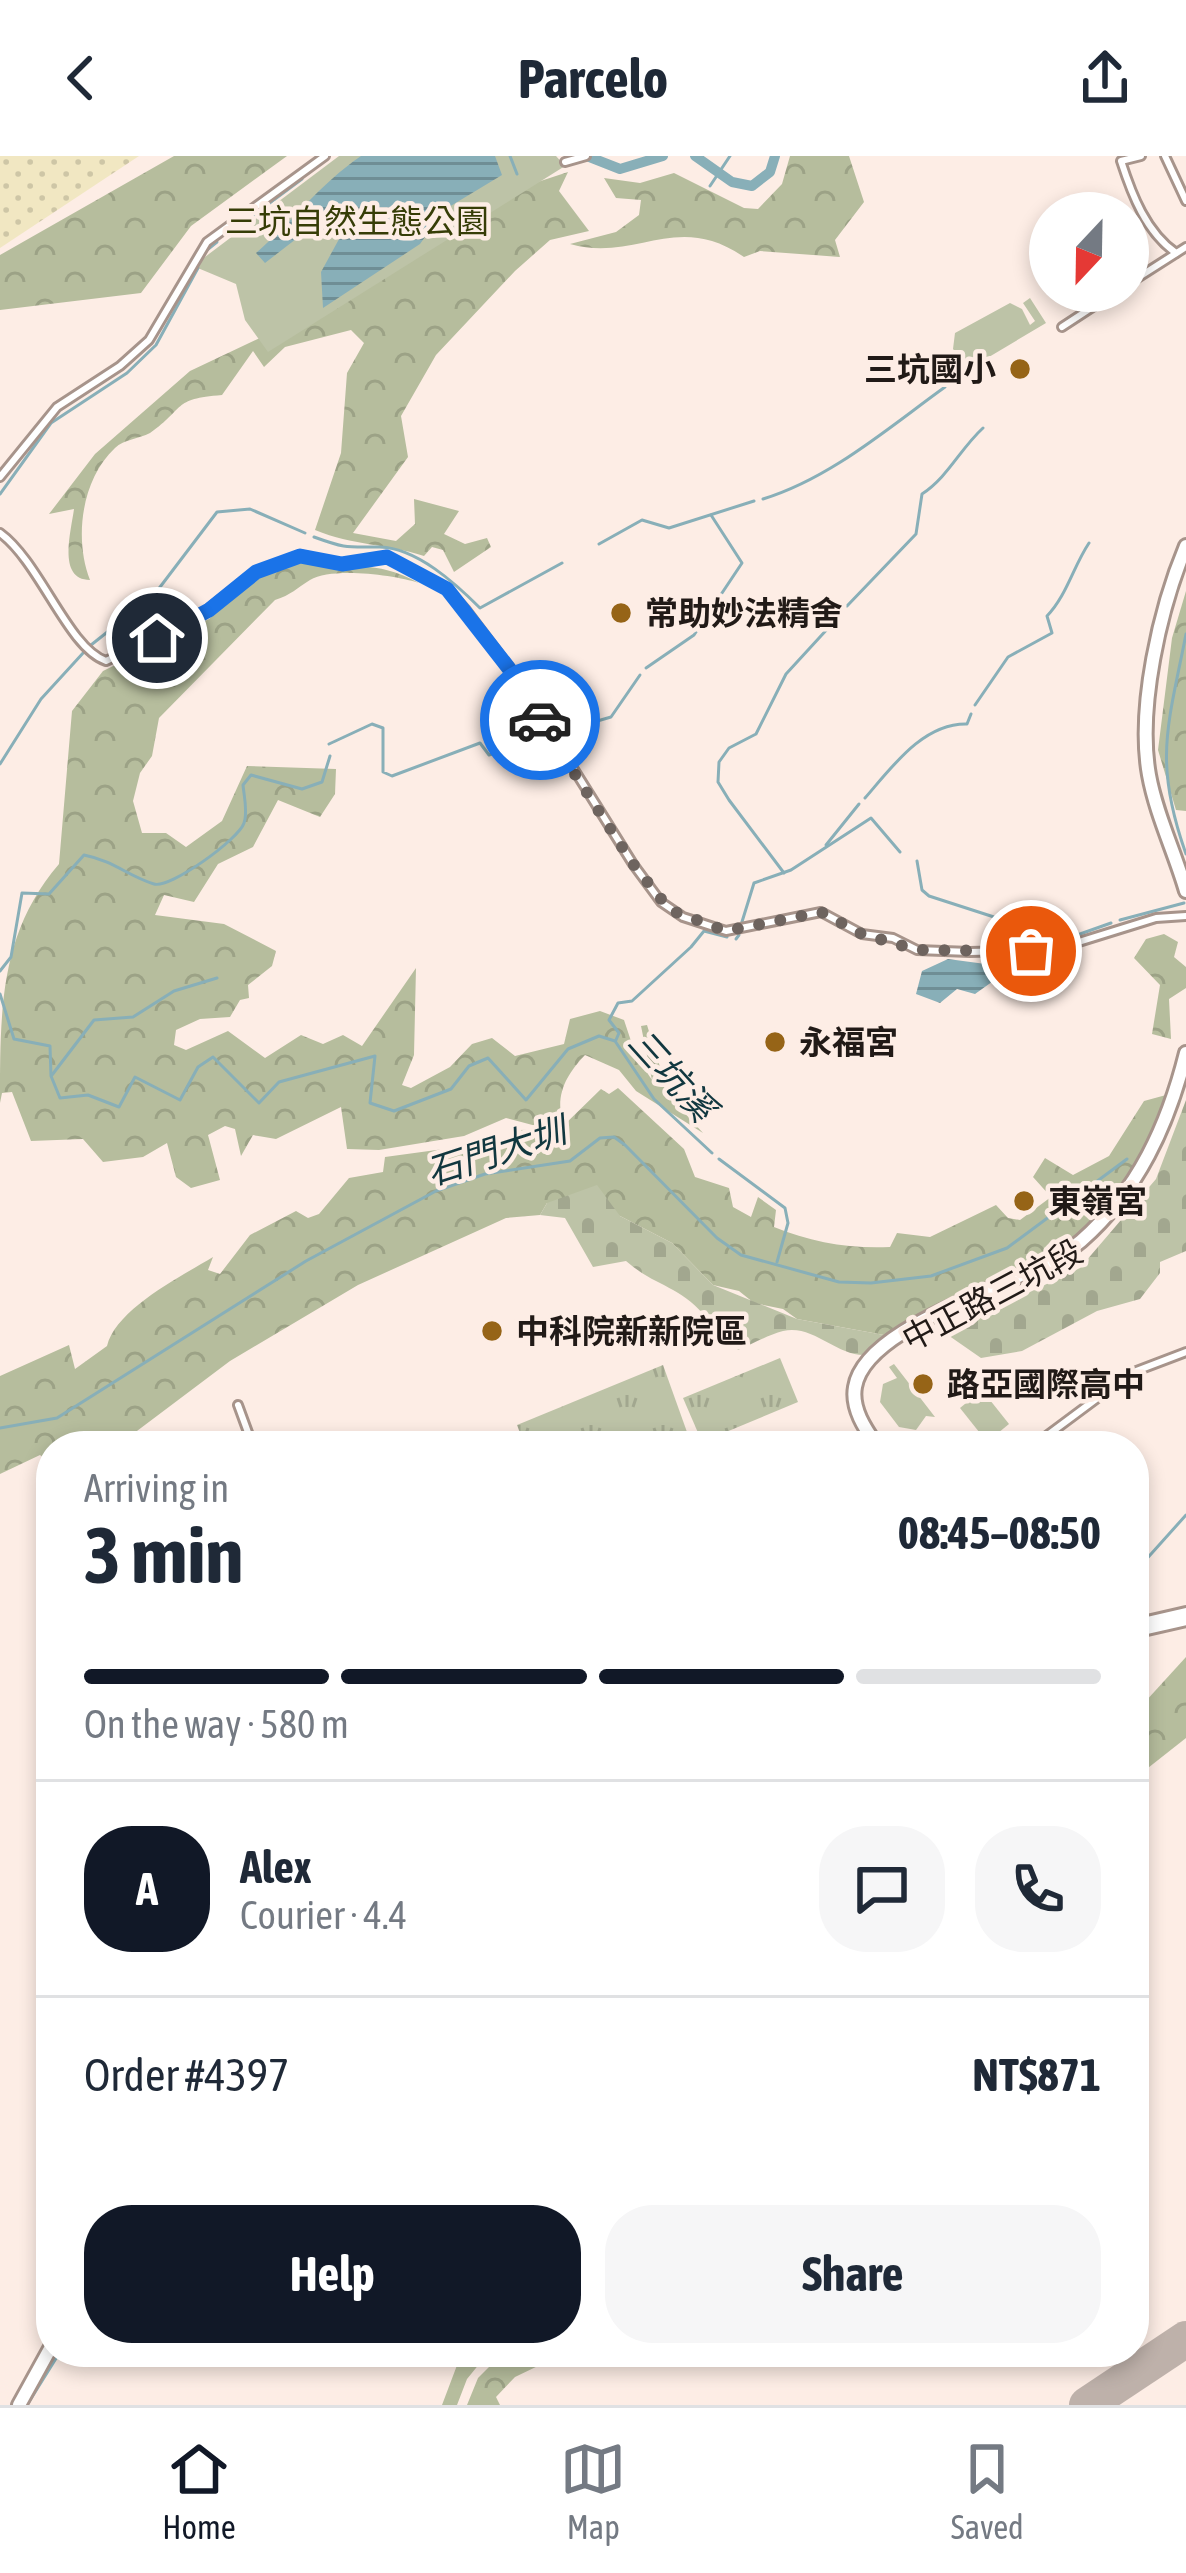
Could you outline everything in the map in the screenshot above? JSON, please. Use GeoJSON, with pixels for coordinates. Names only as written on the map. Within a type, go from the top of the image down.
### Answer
{"type":"FeatureCollection","features":[{"type":"Feature","properties":{"kind":"main road"},"geometry":{"type":"LineString","coordinates":[[1186,546],[1160,626],[1147,734],[1149,776],[1186,891]]}},
{"type":"Feature","properties":{"kind":"main road"},"geometry":{"type":"LineString","coordinates":[[1186,564],[1168,616],[1153,736],[1160,796],[1186,874]]}},
{"type":"Feature","properties":{"kind":"main road","name":"中正路三坑段"},"geometry":{"type":"LineString","coordinates":[[870,1431],[859,1417],[855,1388],[876,1352],[1081,1241],[1155,1148],[1186,1052]]}},
{"type":"Feature","properties":{"kind":"main road","name":"中正路三坑段"},"geometry":{"type":"LineString","coordinates":[[872,1431],[863,1416],[860,1393],[878,1358],[1091,1243],[1151,1166],[1186,1080]]}},
{"type":"Feature","properties":{"kind":"main road"},"geometry":{"type":"LineString","coordinates":[[1149,1625],[1186,1617]]}},
{"type":"Feature","properties":{"kind":"main road"},"geometry":{"type":"LineString","coordinates":[[19,2405],[40,2367]]}},
{"type":"Feature","properties":{"kind":"street"},"geometry":{"type":"LineString","coordinates":[[0,478],[42,420],[149,340],[206,242],[325,156]]}},
{"type":"Feature","properties":{"kind":"street"},"geometry":{"type":"LineString","coordinates":[[1141,156],[1121,161],[1129,186],[1158,238],[1176,253]]}},
{"type":"Feature","properties":{"kind":"street"},"geometry":{"type":"LineString","coordinates":[[1165,156],[1186,201]]}},
{"type":"Feature","properties":{"kind":"street"},"geometry":{"type":"LineString","coordinates":[[565,162],[586,158]]}},
{"type":"Feature","properties":{"kind":"street"},"geometry":{"type":"LineString","coordinates":[[1149,270],[1186,247]]}},
{"type":"Feature","properties":{"kind":"street"},"geometry":{"type":"LineString","coordinates":[[1062,327],[1085,312]]}},
{"type":"Feature","properties":{"kind":"street"},"geometry":{"type":"LineString","coordinates":[[0,533],[40,573],[92,654],[106,661],[198,617],[256,572],[300,556],[342,564],[387,557],[438,583],[466,610],[514,675],[661,902],[712,928],[741,930],[807,910],[917,950],[1040,951],[1156,918],[1186,916]]}},
{"type":"Feature","properties":{"kind":"street"},"geometry":{"type":"LineString","coordinates":[[1053,1431],[1131,1373],[1186,1352]]}},
{"type":"Feature","properties":{"kind":"street"},"geometry":{"type":"LineString","coordinates":[[238,1406],[247,1431]]}},
{"type":"Feature","properties":{"kind":"green space"},"geometry":{"type":"Polygon","coordinates":[[[174,156],[287,156],[191,226],[141,293],[0,310],[0,255],[174,156]]]}},
{"type":"Feature","properties":{"kind":"green space","name":"三坑自然生態公園"},"geometry":{"type":"Polygon","coordinates":[[[339,156],[556,156],[565,166],[268,352],[245,320],[236,284],[193,266],[339,156]]]}},
{"type":"Feature","properties":{"kind":"green space"},"geometry":{"type":"Polygon","coordinates":[[[790,156],[849,156],[864,202],[835,240],[840,257],[760,251],[744,257],[697,238],[594,248],[570,244],[616,232],[639,215],[641,200],[616,198],[604,178],[640,183],[674,173],[744,208],[758,209],[782,184],[790,156]]]}},
{"type":"Feature","properties":{"kind":"green space"},"geometry":{"type":"Polygon","coordinates":[[[568,172],[559,191],[589,231],[550,240],[436,355],[401,416],[408,457],[353,533],[396,541],[415,524],[414,499],[459,511],[444,534],[465,544],[487,538],[491,547],[454,572],[443,550],[432,547],[424,556],[315,530],[341,453],[347,373],[364,343],[351,330],[285,347],[264,367],[253,351],[222,395],[186,402],[150,433],[115,448],[94,476],[84,511],[82,547],[90,580],[73,572],[68,553],[74,509],[49,514],[95,454],[190,371],[281,328],[449,211],[568,172]]]}},
{"type":"Feature","properties":{"kind":"green space"},"geometry":{"type":"Polygon","coordinates":[[[1010,303],[1022,309],[1030,325],[1035,321],[1029,312],[1039,312],[1046,323],[962,373],[958,366],[964,362],[953,349],[955,333],[1010,303]]]}},
{"type":"Feature","properties":{"kind":"green space"},"geometry":{"type":"Polygon","coordinates":[[[303,561],[375,568],[419,583],[348,573],[310,580],[275,600],[159,718],[152,756],[140,773],[133,801],[142,833],[166,833],[186,847],[222,821],[247,766],[336,769],[335,794],[320,817],[278,800],[253,847],[218,864],[194,902],[164,895],[155,915],[224,924],[276,951],[272,966],[248,985],[249,998],[240,1000],[230,1017],[200,1019],[176,1030],[174,1045],[186,1050],[228,1031],[265,1058],[301,1035],[323,1044],[343,1035],[362,1046],[416,968],[414,1055],[402,1085],[411,1088],[450,1067],[472,1044],[492,1038],[515,1056],[564,1044],[570,1019],[600,1011],[624,1020],[636,1056],[652,1080],[641,1026],[647,1025],[669,1096],[703,1133],[636,1091],[619,1070],[585,1055],[566,1082],[561,1115],[540,1127],[506,1118],[464,1136],[379,1150],[347,1149],[341,1107],[276,1139],[253,1135],[241,1156],[235,1129],[225,1126],[208,1135],[220,1180],[191,1188],[176,1177],[167,1143],[143,1157],[103,1162],[83,1139],[31,1141],[12,1092],[2,1093],[0,1103],[7,974],[25,917],[59,864],[72,711],[103,671],[209,619],[251,581],[303,561]]]}},
{"type":"Feature","properties":{"kind":"green space"},"geometry":{"type":"Polygon","coordinates":[[[1186,591],[1186,811],[1176,810],[1158,750],[1172,638],[1186,591]]]}},
{"type":"Feature","properties":{"kind":"green space"},"geometry":{"type":"Polygon","coordinates":[[[1164,934],[1178,942],[1174,957],[1186,967],[1186,988],[1169,999],[1171,1039],[1152,1034],[1160,985],[1134,958],[1146,939],[1164,934]]]}},
{"type":"Feature","properties":{"kind":"green space"},"geometry":{"type":"Polygon","coordinates":[[[618,1088],[684,1149],[695,1177],[729,1188],[733,1207],[751,1217],[758,1197],[776,1210],[774,1227],[830,1243],[875,1247],[890,1247],[897,1233],[930,1237],[996,1205],[1008,1218],[1020,1220],[1051,1197],[1033,1177],[1045,1158],[1073,1175],[1109,1156],[1144,1101],[1166,1095],[1155,1137],[1139,1163],[1105,1210],[1068,1244],[884,1335],[797,1319],[783,1309],[754,1303],[739,1291],[713,1285],[672,1243],[620,1216],[547,1203],[540,1215],[506,1218],[358,1285],[230,1361],[137,1431],[36,1431],[36,1457],[0,1474],[0,1376],[69,1345],[75,1369],[107,1346],[123,1319],[151,1295],[213,1257],[208,1270],[220,1274],[250,1235],[296,1211],[308,1218],[319,1214],[349,1178],[383,1172],[385,1157],[451,1148],[493,1132],[500,1142],[517,1140],[520,1130],[560,1129],[601,1089],[609,1094],[618,1088]]]}},
{"type":"Feature","properties":{"kind":"green space"},"geometry":{"type":"Polygon","coordinates":[[[1186,1100],[1186,1251],[1160,1262],[1160,1273],[1140,1299],[1097,1311],[1022,1351],[981,1358],[945,1333],[1080,1268],[1156,1179],[1186,1100]]]}},
{"type":"Feature","properties":{"kind":"green space"},"geometry":{"type":"Polygon","coordinates":[[[597,1185],[620,1216],[672,1243],[713,1285],[797,1319],[884,1335],[864,1355],[794,1330],[738,1350],[717,1319],[708,1320],[688,1300],[626,1261],[593,1267],[565,1218],[540,1215],[547,1203],[597,1185]]]}},
{"type":"Feature","properties":{"kind":"green space"},"geometry":{"type":"Polygon","coordinates":[[[780,1358],[798,1402],[728,1431],[697,1431],[683,1398],[780,1358]]]}},
{"type":"Feature","properties":{"kind":"green space"},"geometry":{"type":"Polygon","coordinates":[[[894,1364],[935,1417],[926,1416],[916,1430],[899,1427],[880,1402],[883,1384],[897,1378],[889,1367],[894,1364]]]}},
{"type":"Feature","properties":{"kind":"green space"},"geometry":{"type":"Polygon","coordinates":[[[663,1365],[687,1431],[519,1431],[517,1425],[663,1365]]]}},
{"type":"Feature","properties":{"kind":"green space"},"geometry":{"type":"Polygon","coordinates":[[[982,1390],[1009,1424],[1000,1431],[978,1431],[960,1408],[982,1390]]]}},
{"type":"Feature","properties":{"kind":"green space"},"geometry":{"type":"Polygon","coordinates":[[[1186,1657],[1186,1738],[1149,1767],[1149,1698],[1186,1657]]]}},
{"type":"Feature","properties":{"kind":"green space"},"geometry":{"type":"Polygon","coordinates":[[[456,2367],[477,2367],[457,2405],[442,2405],[456,2367]]]}},
{"type":"Feature","properties":{"kind":"green space"},"geometry":{"type":"Polygon","coordinates":[[[489,2367],[536,2367],[515,2377],[496,2397],[500,2405],[467,2405],[478,2378],[489,2367]]]}},
{"type":"Feature","properties":{"kind":"sand"},"geometry":{"type":"Polygon","coordinates":[[[0,156],[139,156],[0,248],[0,156]]]}},
{"type":"Feature","properties":{"kind":"water"},"geometry":{"type":"Polygon","coordinates":[[[361,156],[495,156],[502,175],[444,210],[420,244],[323,308],[321,272],[344,230],[330,216],[301,228],[296,239],[265,263],[256,253],[361,156]]]}},
{"type":"Feature","properties":{"kind":"water"},"geometry":{"type":"Polygon","coordinates":[[[948,959],[993,965],[1003,974],[975,994],[957,989],[940,1003],[916,994],[922,971],[948,959]]]}},
{"type":"Feature","properties":{"kind":"waterway"},"geometry":{"type":"LineString","coordinates":[[510,156],[517,174]]}},
{"type":"Feature","properties":{"kind":"waterway"},"geometry":{"type":"LineString","coordinates":[[587,156],[620,169],[663,156]]}},
{"type":"Feature","properties":{"kind":"waterway"},"geometry":{"type":"LineString","coordinates":[[695,156],[732,182],[752,186],[770,172],[775,156]]}},
{"type":"Feature","properties":{"kind":"waterway"},"geometry":{"type":"LineString","coordinates":[[710,186],[730,156]]}},
{"type":"Feature","properties":{"kind":"waterway"},"geometry":{"type":"LineString","coordinates":[[228,234],[302,179]]}},
{"type":"Feature","properties":{"kind":"waterway"},"geometry":{"type":"LineString","coordinates":[[207,250],[217,242]]}},
{"type":"Feature","properties":{"kind":"waterway"},"geometry":{"type":"LineString","coordinates":[[0,494],[51,423],[127,373],[156,345],[198,268]]}},
{"type":"Feature","properties":{"kind":"waterway"},"geometry":{"type":"LineString","coordinates":[[763,499],[835,465],[945,387]]}},
{"type":"Feature","properties":{"kind":"waterway"},"geometry":{"type":"LineString","coordinates":[[847,606],[916,534],[922,494],[983,428]]}},
{"type":"Feature","properties":{"kind":"waterway"},"geometry":{"type":"LineString","coordinates":[[599,544],[642,520],[669,528],[754,501]]}},
{"type":"Feature","properties":{"kind":"waterway"},"geometry":{"type":"LineString","coordinates":[[91,645],[154,595],[217,512],[250,509],[305,533]]}},
{"type":"Feature","properties":{"kind":"waterway"},"geometry":{"type":"LineString","coordinates":[[646,668],[694,635],[742,563],[711,515]]}},
{"type":"Feature","properties":{"kind":"waterway"},"geometry":{"type":"LineString","coordinates":[[314,537],[408,554],[448,578],[480,608],[562,563]]}},
{"type":"Feature","properties":{"kind":"waterway"},"geometry":{"type":"LineString","coordinates":[[975,705],[1008,657],[1052,633],[1047,616],[1089,543]]}},
{"type":"Feature","properties":{"kind":"waterway"},"geometry":{"type":"LineString","coordinates":[[784,873],[718,782],[719,762],[729,748],[756,734],[786,674],[842,613]]}},
{"type":"Feature","properties":{"kind":"waterway"},"geometry":{"type":"LineString","coordinates":[[1186,634],[1167,744],[1170,793],[1186,854]]}},
{"type":"Feature","properties":{"kind":"waterway"},"geometry":{"type":"LineString","coordinates":[[0,764],[41,699],[84,652]]}},
{"type":"Feature","properties":{"kind":"waterway"},"geometry":{"type":"LineString","coordinates":[[553,734],[611,717],[640,675]]}},
{"type":"Feature","properties":{"kind":"waterway"},"geometry":{"type":"LineString","coordinates":[[865,798],[910,749],[936,731],[967,724],[971,714]]}},
{"type":"Feature","properties":{"kind":"waterway"},"geometry":{"type":"LineString","coordinates":[[329,744],[372,724],[383,728],[383,772],[392,776],[480,743],[489,755],[544,737]]}},
{"type":"Feature","properties":{"kind":"waterway"},"geometry":{"type":"LineString","coordinates":[[0,971],[11,957],[22,893],[49,894],[84,855],[154,884],[174,879],[239,830],[246,814],[243,785],[251,775],[302,789],[322,782],[330,756]]}},
{"type":"Feature","properties":{"kind":"waterway"},"geometry":{"type":"LineString","coordinates":[[826,845],[859,804]]}},
{"type":"Feature","properties":{"kind":"waterway"},"geometry":{"type":"LineString","coordinates":[[741,925],[754,883],[791,870],[871,818],[900,852]]}},
{"type":"Feature","properties":{"kind":"waterway"},"geometry":{"type":"LineString","coordinates":[[917,861],[922,890],[929,896],[994,917],[1030,945],[1049,945],[1111,923]]}},
{"type":"Feature","properties":{"kind":"waterway"},"geometry":{"type":"LineString","coordinates":[[1120,920],[1184,903]]}},
{"type":"Feature","properties":{"kind":"waterway"},"geometry":{"type":"LineString","coordinates":[[616,1040],[619,1033],[609,1020],[618,1003],[632,1001],[704,931],[727,937]]}},
{"type":"Feature","properties":{"kind":"waterway"},"geometry":{"type":"LineString","coordinates":[[736,939],[739,935]]}},
{"type":"Feature","properties":{"kind":"waterway"},"geometry":{"type":"LineString","coordinates":[[52,1075],[94,1020],[133,1017],[174,991],[217,978]]}},
{"type":"Feature","properties":{"kind":"waterway","name":"三坑溪"},"geometry":{"type":"LineString","coordinates":[[0,994],[14,1039],[50,1046],[51,1076],[60,1098],[88,1095],[119,1107],[135,1077],[180,1100],[198,1067],[213,1057],[259,1103],[279,1082],[375,1056],[370,1103],[394,1111],[451,1089],[469,1066],[488,1058],[526,1100],[568,1049],[599,1036],[615,1041],[654,1099],[712,1153]]}},
{"type":"Feature","properties":{"kind":"waterway","name":"石門大圳"},"geometry":{"type":"LineString","coordinates":[[0,1428],[57,1418],[306,1261],[436,1191],[485,1174],[570,1161],[600,1138],[614,1137],[625,1145],[717,1238],[741,1255],[839,1282],[931,1276],[1007,1248],[1127,1159]]}},
{"type":"Feature","properties":{"kind":"waterway","name":"三坑溪"},"geometry":{"type":"LineString","coordinates":[[719,1159],[785,1208],[788,1223],[777,1262]]}},
{"type":"Feature","properties":{"kind":"waterway"},"geometry":{"type":"LineString","coordinates":[[1149,1556],[1186,1515]]}},
{"type":"Feature","properties":{"kind":"waterway"},"geometry":{"type":"LineString","coordinates":[[27,2405],[51,2367]]}},
{"type":"Feature","properties":{"kind":"runway"},"geometry":{"type":"LineString","coordinates":[[1149,2364],[1186,2339]]}},
{"type":"Feature","properties":{"kind":"runway"},"geometry":{"type":"LineString","coordinates":[[1087,2405],[1144,2367]]}},
{"type":"Feature","properties":{"kind":"way so far"},"geometry":{"type":"LineString","coordinates":[[540,720],[633,864],[661,902],[683,917],[734,931],[807,910],[832,916],[862,934],[893,938],[917,950],[1031,951]]}},
{"type":"Feature","properties":{"kind":"place","name":"三坑國小"},"geometry":{"type":"Point","coordinates":[1020,369]}},
{"type":"Feature","properties":{"kind":"place","name":"常助妙法精舍"},"geometry":{"type":"Point","coordinates":[621,613]}},
{"type":"Feature","properties":{"kind":"place","name":"永福宮"},"geometry":{"type":"Point","coordinates":[775,1042]}},
{"type":"Feature","properties":{"kind":"place","name":"東嶺宮"},"geometry":{"type":"Point","coordinates":[1024,1201]}},
{"type":"Feature","properties":{"kind":"place","name":"中科院新新院區"},"geometry":{"type":"Point","coordinates":[492,1331]}},
{"type":"Feature","properties":{"kind":"place","name":"路亞國際高中"},"geometry":{"type":"Point","coordinates":[923,1384]}},
{"type":"Feature","properties":{"kind":"route"},"geometry":{"type":"LineString","coordinates":[[157,638],[209,610],[240,580],[300,556],[342,564],[387,557],[447,589],[514,675],[540,720]]}}]}
